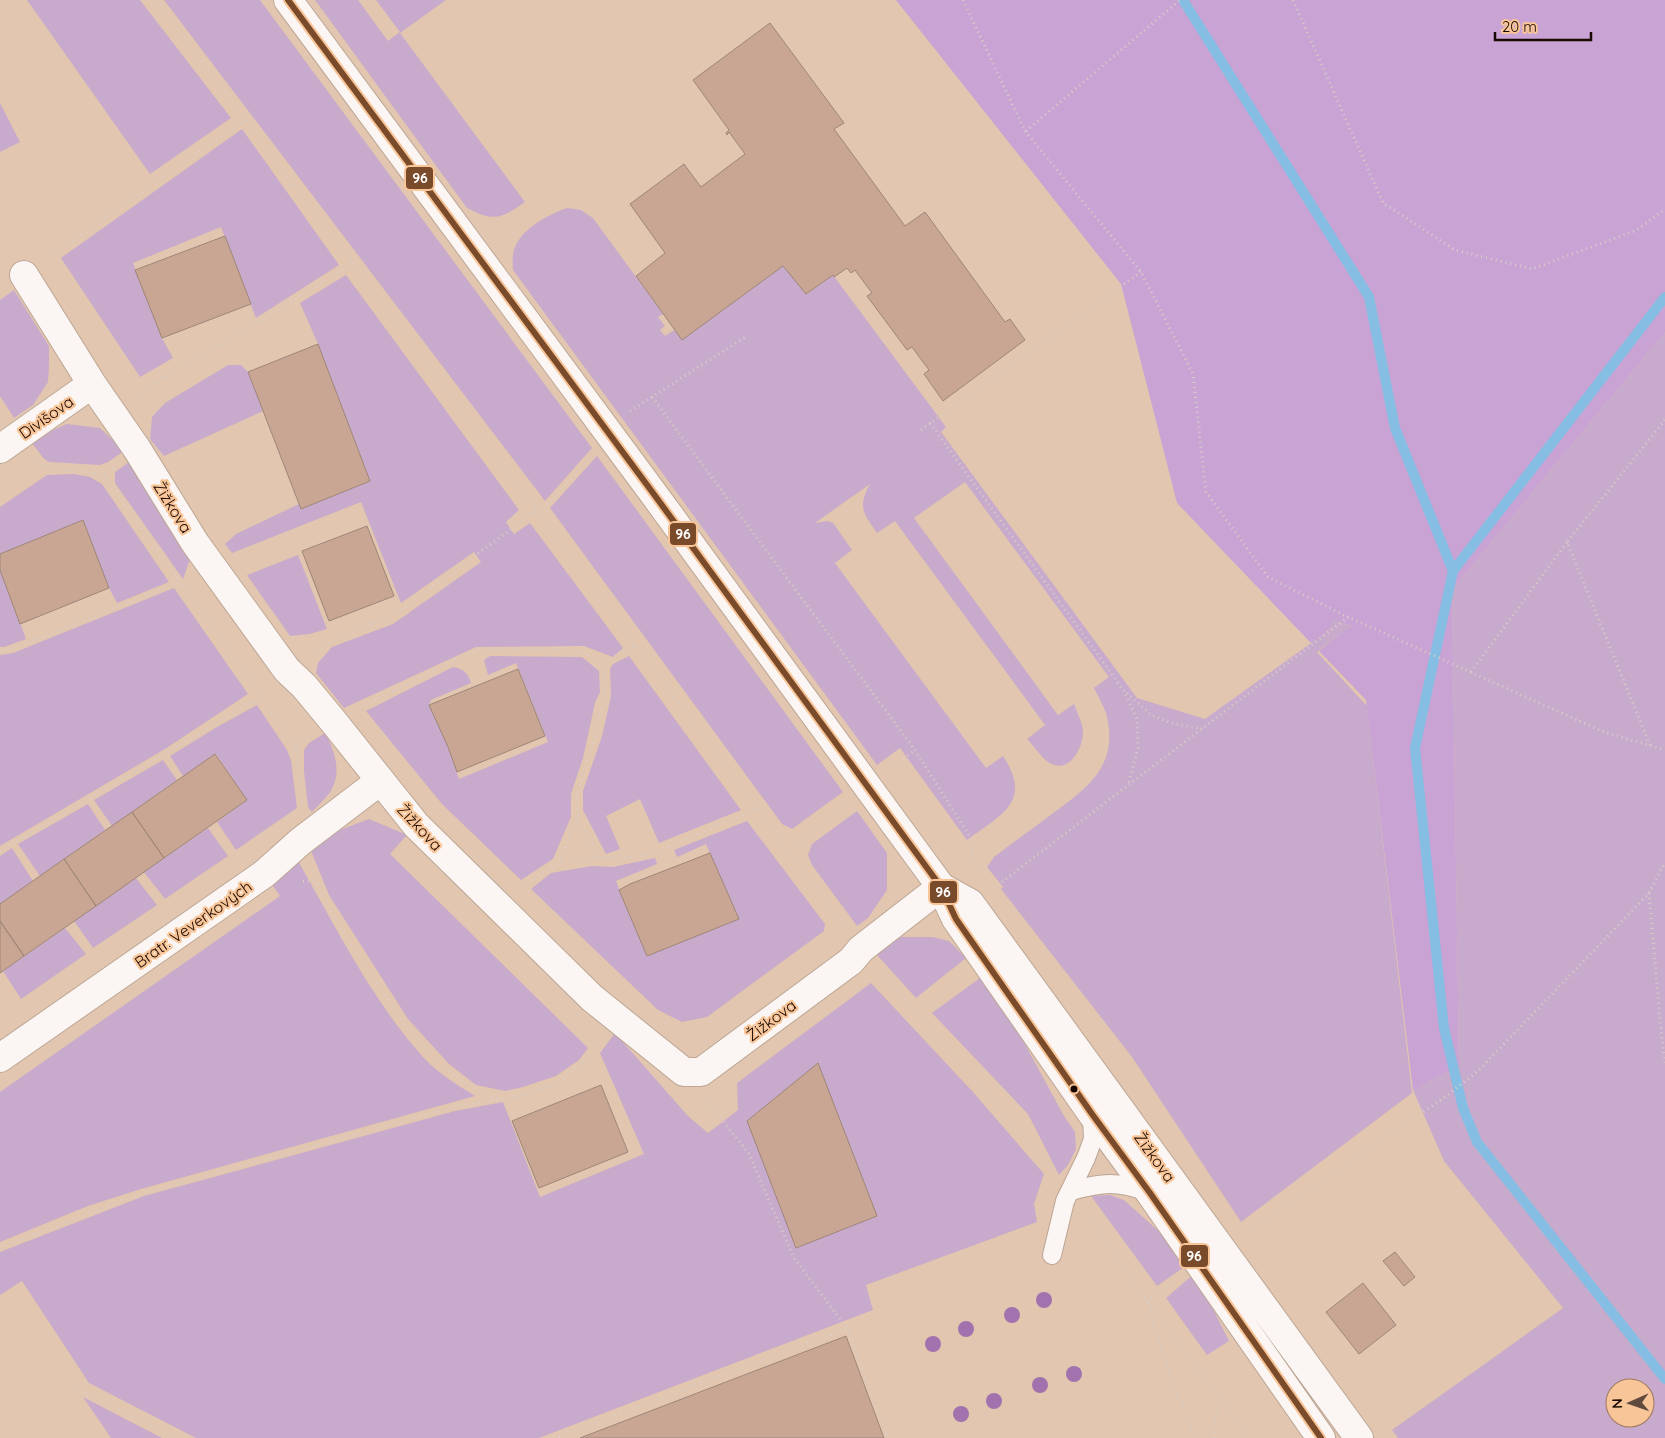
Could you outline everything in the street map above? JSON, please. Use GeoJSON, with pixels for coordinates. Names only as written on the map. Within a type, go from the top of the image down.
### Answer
{"type":"FeatureCollection","features":[{"type":"Feature","properties":{"kind":"street","name":"Žižkova"},"geometry":{"type":"LineString","coordinates":[[288,0],[941,887],[956,919],[1321,1438]]}},
{"type":"Feature","properties":{"kind":"street","name":"Žižkova"},"geometry":{"type":"LineString","coordinates":[[24,275],[92,384],[137,449],[195,543],[287,670],[304,686],[333,720],[416,825],[592,998],[684,1072],[701,1072],[851,961],[861,949],[941,887]]}},
{"type":"Feature","properties":{"kind":"street","name":"Divišova"},"geometry":{"type":"LineString","coordinates":[[10,442],[92,384]]}},
{"type":"Feature","properties":{"kind":"street","name":"Bratr. Veverkových"},"geometry":{"type":"LineString","coordinates":[[0,1058],[264,874],[309,835],[380,781]]}},
{"type":"Feature","properties":{"kind":"street","name":"Žižkova"},"geometry":{"type":"LineString","coordinates":[[941,887],[970,903],[1359,1438]]}},
{"type":"Feature","properties":{"kind":"lane"},"geometry":{"type":"LineString","coordinates":[[1052,1255],[1065,1201],[1093,1139],[1092,1114]]}},
{"type":"Feature","properties":{"kind":"lane"},"geometry":{"type":"LineString","coordinates":[[1071,1191],[1092,1185],[1112,1184],[1127,1185],[1150,1193]]}},
{"type":"Feature","properties":{"kind":"path"},"geometry":{"type":"LineString","coordinates":[[157,0],[354,263],[535,511],[636,644],[861,949],[1071,1191],[1148,1303],[1248,1438]]}},
{"type":"Feature","properties":{"kind":"path"},"geometry":{"type":"LineString","coordinates":[[962,0],[1025,131],[1141,272],[1194,374],[1206,492],[1268,577],[1348,617],[1604,732],[1665,750]]}},
{"type":"Feature","properties":{"kind":"path"},"geometry":{"type":"LineString","coordinates":[[1025,131],[1180,0]]}},
{"type":"Feature","properties":{"kind":"path"},"geometry":{"type":"LineString","coordinates":[[1292,0],[1383,203],[1455,250],[1532,269],[1637,230],[1665,209]]}},
{"type":"Feature","properties":{"kind":"path"},"geometry":{"type":"LineString","coordinates":[[24,275],[247,119]]}},
{"type":"Feature","properties":{"kind":"path"},"geometry":{"type":"LineString","coordinates":[[109,409],[232,338],[354,263]]}},
{"type":"Feature","properties":{"kind":"path"},"geometry":{"type":"LineString","coordinates":[[921,430],[1141,272]]}},
{"type":"Feature","properties":{"kind":"path"},"geometry":{"type":"LineString","coordinates":[[287,670],[338,638],[396,613],[535,511],[546,505],[582,467],[608,433],[627,413],[747,336]]}},
{"type":"Feature","properties":{"kind":"path"},"geometry":{"type":"LineString","coordinates":[[652,397],[915,750],[972,840],[972,860],[982,875]]}},
{"type":"Feature","properties":{"kind":"path"},"geometry":{"type":"LineString","coordinates":[[1471,672],[1567,542],[1665,420]]}},
{"type":"Feature","properties":{"kind":"path"},"geometry":{"type":"LineString","coordinates":[[930,423],[1124,691],[1137,719],[1138,748],[1128,785]]}},
{"type":"Feature","properties":{"kind":"path"},"geometry":{"type":"LineString","coordinates":[[10,442],[44,466],[105,475],[296,746],[315,880],[343,932],[420,1044],[452,1073],[476,1090],[498,1099]]}},
{"type":"Feature","properties":{"kind":"path"},"geometry":{"type":"LineString","coordinates":[[1567,542],[1650,745]]}},
{"type":"Feature","properties":{"kind":"path"},"geometry":{"type":"LineString","coordinates":[[0,652],[180,582]]}},
{"type":"Feature","properties":{"kind":"path"},"geometry":{"type":"LineString","coordinates":[[988,882],[993,889],[1348,617]]}},
{"type":"Feature","properties":{"kind":"path"},"geometry":{"type":"LineString","coordinates":[[296,746],[333,720],[455,660],[482,650],[579,651],[604,661],[636,644]]}},
{"type":"Feature","properties":{"kind":"path"},"geometry":{"type":"LineString","coordinates":[[560,863],[577,818],[578,795],[593,744],[605,692],[604,661]]}},
{"type":"Feature","properties":{"kind":"path"},"geometry":{"type":"LineString","coordinates":[[1124,691],[1152,715],[1172,723],[1202,729]]}},
{"type":"Feature","properties":{"kind":"path"},"geometry":{"type":"LineString","coordinates":[[0,851],[261,697]]}},
{"type":"Feature","properties":{"kind":"path"},"geometry":{"type":"LineString","coordinates":[[890,770],[915,750]]}},
{"type":"Feature","properties":{"kind":"path"},"geometry":{"type":"LineString","coordinates":[[789,851],[850,801]]}},
{"type":"Feature","properties":{"kind":"path"},"geometry":{"type":"LineString","coordinates":[[502,910],[520,887],[560,863],[600,858],[634,857],[653,852],[757,808]]}},
{"type":"Feature","properties":{"kind":"path"},"geometry":{"type":"LineString","coordinates":[[577,818],[600,858]]}},
{"type":"Feature","properties":{"kind":"path"},"geometry":{"type":"LineString","coordinates":[[1240,1238],[1446,1097],[1478,1071],[1648,893],[1665,862]]}},
{"type":"Feature","properties":{"kind":"path"},"geometry":{"type":"LineString","coordinates":[[1648,893],[1665,1063]]}},
{"type":"Feature","properties":{"kind":"path"},"geometry":{"type":"LineString","coordinates":[[916,1013],[963,977]]}},
{"type":"Feature","properties":{"kind":"path"},"geometry":{"type":"LineString","coordinates":[[0,1248],[137,1195],[454,1107],[528,1094],[562,1080],[580,1064],[620,1020]]}},
{"type":"Feature","properties":{"kind":"path"},"geometry":{"type":"LineString","coordinates":[[684,1072],[749,1154],[794,1258],[849,1328],[888,1438]]}},
{"type":"Feature","properties":{"kind":"path"},"geometry":{"type":"LineString","coordinates":[[1148,1303],[1178,1278]]}},
{"type":"Feature","properties":{"kind":"path"},"geometry":{"type":"LineString","coordinates":[[1148,1303],[1160,1347],[1194,1438]]}},
{"type":"Feature","properties":{"kind":"path"},"geometry":{"type":"LineString","coordinates":[[554,1438],[849,1328]]}},
{"type":"Feature","properties":{"kind":"path"},"geometry":{"type":"LineString","coordinates":[[78,1390],[177,1438]]}},
{"type":"Feature","properties":{"kind":"path"},"geometry":{"type":"LineString","coordinates":[[1214,1438],[1214,1422],[1221,1401]]}},
{"type":"Feature","properties":{"kind":"shaded area"},"geometry":{"type":"Polygon","coordinates":[[[27,0],[140,0],[231,118],[150,174],[27,0]]]}},
{"type":"Feature","properties":{"kind":"shaded area"},"geometry":{"type":"Polygon","coordinates":[[[164,0],[260,0],[592,448],[545,501],[164,0]]]}},
{"type":"Feature","properties":{"kind":"shaded area"},"geometry":{"type":"Polygon","coordinates":[[[315,0],[358,0],[388,41],[400,32],[376,0],[446,0],[400,33],[525,202],[510,212],[497,217],[484,215],[467,208],[315,0]]]}},
{"type":"Feature","properties":{"kind":"shaded area"},"geometry":{"type":"Polygon","coordinates":[[[896,0],[1665,0],[1665,332],[1452,590],[1459,1066],[1413,1090],[1366,700],[1319,651],[1345,630],[1353,627],[1331,618],[1329,629],[1311,643],[1177,503],[1121,284],[896,0]]]}},
{"type":"Feature","properties":{"kind":"shaded area"},"geometry":{"type":"Polygon","coordinates":[[[0,103],[20,142],[0,152],[0,103]]]}},
{"type":"Feature","properties":{"kind":"shaded area"},"geometry":{"type":"Polygon","coordinates":[[[242,129],[339,265],[256,318],[221,227],[133,263],[162,338],[173,358],[140,377],[61,258],[242,129]]]}},
{"type":"Feature","properties":{"kind":"shaded area"},"geometry":{"type":"Polygon","coordinates":[[[567,208],[581,210],[593,218],[663,314],[658,317],[665,326],[660,330],[665,336],[674,330],[682,340],[783,266],[807,294],[833,275],[946,427],[941,432],[1137,698],[1205,719],[1328,631],[1330,617],[1354,628],[1345,630],[1317,652],[1367,706],[1412,1093],[1241,1222],[1132,1057],[1001,889],[1003,887],[987,867],[994,857],[1081,792],[1099,771],[1109,745],[1109,730],[1106,713],[1094,688],[1109,677],[965,482],[914,518],[1058,715],[1074,704],[1083,730],[1083,737],[1078,751],[1069,763],[1056,765],[1048,762],[1027,739],[1045,725],[895,521],[877,533],[868,519],[863,509],[863,504],[870,484],[815,523],[827,521],[833,523],[852,550],[835,563],[986,768],[1003,756],[1012,772],[1015,785],[1014,796],[1002,814],[967,840],[900,748],[877,765],[513,270],[515,246],[526,231],[542,220],[567,208]]]}},
{"type":"Feature","properties":{"kind":"shaded area"},"geometry":{"type":"Polygon","coordinates":[[[346,275],[519,510],[506,522],[514,534],[530,523],[623,648],[613,657],[584,646],[476,647],[344,708],[316,673],[318,663],[332,647],[393,624],[481,562],[474,552],[401,603],[361,502],[232,553],[225,544],[236,534],[299,504],[301,509],[370,481],[318,344],[300,303],[346,275]]]}},
{"type":"Feature","properties":{"kind":"shaded area"},"geometry":{"type":"Polygon","coordinates":[[[14,290],[49,346],[49,366],[48,382],[33,405],[14,418],[0,396],[0,300],[14,290]]]}},
{"type":"Feature","properties":{"kind":"shaded area"},"geometry":{"type":"Polygon","coordinates":[[[1665,332],[1665,1438],[1398,1438],[1392,1430],[1563,1308],[1444,1161],[1413,1090],[1459,1066],[1452,590],[1665,332]]]}},
{"type":"Feature","properties":{"kind":"shaded area"},"geometry":{"type":"Polygon","coordinates":[[[228,365],[241,365],[248,372],[263,411],[164,456],[150,439],[152,417],[165,403],[228,365]]]}},
{"type":"Feature","properties":{"kind":"shaded area"},"geometry":{"type":"Polygon","coordinates":[[[67,424],[100,428],[124,451],[100,465],[49,462],[44,459],[32,443],[40,436],[67,424]]]}},
{"type":"Feature","properties":{"kind":"shaded area"},"geometry":{"type":"Polygon","coordinates":[[[597,456],[843,792],[792,829],[782,824],[550,508],[597,456]]]}},
{"type":"Feature","properties":{"kind":"shaded area"},"geometry":{"type":"Polygon","coordinates":[[[132,460],[191,556],[183,579],[115,483],[115,472],[132,460]]]}},
{"type":"Feature","properties":{"kind":"shaded area"},"geometry":{"type":"Polygon","coordinates":[[[74,474],[90,477],[102,484],[169,582],[117,603],[109,588],[83,520],[0,554],[0,507],[47,475],[74,474]]]}},
{"type":"Feature","properties":{"kind":"shaded area"},"geometry":{"type":"Polygon","coordinates":[[[298,555],[327,629],[310,634],[290,636],[247,575],[298,555]]]}},
{"type":"Feature","properties":{"kind":"shaded area"},"geometry":{"type":"Polygon","coordinates":[[[0,570],[26,639],[4,647],[0,647],[0,570]]]}},
{"type":"Feature","properties":{"kind":"shaded area"},"geometry":{"type":"Polygon","coordinates":[[[174,588],[248,694],[165,749],[0,846],[0,655],[13,653],[174,588]]]}},
{"type":"Feature","properties":{"kind":"shaded area"},"geometry":{"type":"Polygon","coordinates":[[[490,656],[582,657],[599,671],[600,692],[595,703],[583,758],[571,794],[571,817],[553,859],[521,880],[442,804],[366,711],[453,667],[465,672],[471,683],[431,700],[429,705],[448,747],[459,779],[548,742],[516,663],[488,675],[484,660],[490,656]]]}},
{"type":"Feature","properties":{"kind":"shaded area"},"geometry":{"type":"Polygon","coordinates":[[[629,656],[741,810],[659,843],[640,799],[606,816],[620,849],[606,854],[583,810],[583,791],[602,736],[611,696],[610,669],[613,664],[629,656]]]}},
{"type":"Feature","properties":{"kind":"shaded area"},"geometry":{"type":"Polygon","coordinates":[[[257,705],[287,750],[291,760],[297,808],[236,850],[217,822],[247,800],[216,754],[183,776],[170,756],[257,705]]]}},
{"type":"Feature","properties":{"kind":"shaded area"},"geometry":{"type":"Polygon","coordinates":[[[325,733],[335,759],[335,780],[329,794],[312,812],[308,807],[304,750],[309,743],[325,733]]]}},
{"type":"Feature","properties":{"kind":"shaded area"},"geometry":{"type":"Polygon","coordinates":[[[163,760],[177,780],[112,826],[94,800],[163,760]]]}},
{"type":"Feature","properties":{"kind":"shaded area"},"geometry":{"type":"Polygon","coordinates":[[[88,804],[105,830],[40,876],[18,844],[88,804]]]}},
{"type":"Feature","properties":{"kind":"shaded area"},"geometry":{"type":"Polygon","coordinates":[[[857,811],[887,853],[887,890],[868,918],[857,926],[812,865],[808,855],[812,844],[857,811]]]}},
{"type":"Feature","properties":{"kind":"shaded area"},"geometry":{"type":"Polygon","coordinates":[[[369,819],[407,835],[390,854],[588,1048],[579,1060],[556,1076],[523,1087],[505,1091],[476,1085],[449,1064],[408,1019],[329,895],[311,851],[337,831],[369,819]]]}},
{"type":"Feature","properties":{"kind":"shaded area"},"geometry":{"type":"Polygon","coordinates":[[[747,821],[825,924],[824,931],[707,1017],[682,1022],[658,1010],[531,889],[551,873],[592,866],[613,867],[655,858],[657,864],[616,881],[647,956],[738,919],[706,844],[677,857],[674,850],[747,821]]]}},
{"type":"Feature","properties":{"kind":"shaded area"},"geometry":{"type":"Polygon","coordinates":[[[208,828],[228,856],[165,899],[144,872],[208,828]]]}},
{"type":"Feature","properties":{"kind":"shaded area"},"geometry":{"type":"Polygon","coordinates":[[[12,848],[33,881],[0,904],[0,856],[12,848]]]}},
{"type":"Feature","properties":{"kind":"shaded area"},"geometry":{"type":"Polygon","coordinates":[[[297,859],[355,962],[404,1035],[434,1068],[475,1096],[141,1189],[88,1206],[0,1242],[0,1092],[280,896],[268,879],[297,859]]]}},
{"type":"Feature","properties":{"kind":"shaded area"},"geometry":{"type":"Polygon","coordinates":[[[136,878],[157,905],[93,948],[74,921],[136,878]]]}},
{"type":"Feature","properties":{"kind":"shaded area"},"geometry":{"type":"Polygon","coordinates":[[[65,928],[86,954],[21,999],[3,971],[65,928]]]}},
{"type":"Feature","properties":{"kind":"shaded area"},"geometry":{"type":"Polygon","coordinates":[[[901,937],[933,937],[949,941],[966,958],[916,998],[876,954],[901,937]]]}},
{"type":"Feature","properties":{"kind":"shaded area"},"geometry":{"type":"Polygon","coordinates":[[[980,978],[1008,1013],[1064,1116],[1075,1132],[1076,1149],[1068,1165],[1059,1175],[1028,1114],[932,1013],[980,978]]]}},
{"type":"Feature","properties":{"kind":"shaded area"},"geometry":{"type":"Polygon","coordinates":[[[871,983],[973,1092],[1044,1174],[1034,1204],[1037,1222],[866,1285],[873,1310],[539,1438],[196,1438],[89,1383],[22,1281],[0,1295],[0,1252],[144,1196],[455,1111],[503,1102],[540,1197],[644,1154],[600,1053],[615,1033],[688,1116],[708,1133],[738,1110],[737,1083],[871,983]]]}},
{"type":"Feature","properties":{"kind":"shaded area"},"geometry":{"type":"Polygon","coordinates":[[[1110,1195],[1124,1200],[1183,1253],[1190,1263],[1157,1286],[1091,1196],[1110,1195]]]}},
{"type":"Feature","properties":{"kind":"shaded area"},"geometry":{"type":"Polygon","coordinates":[[[1195,1273],[1229,1341],[1207,1355],[1166,1298],[1195,1273]]]}},
{"type":"Feature","properties":{"kind":"shaded area"},"geometry":{"type":"Polygon","coordinates":[[[83,1397],[162,1438],[111,1438],[83,1397]]]}},
{"type":"Feature","properties":{"kind":"building"},"geometry":{"type":"Polygon","coordinates":[[[770,23],[844,123],[834,129],[905,226],[925,212],[1005,322],[1010,319],[1025,340],[943,401],[924,374],[929,370],[912,347],[907,350],[867,296],[872,293],[855,270],[851,273],[847,268],[834,277],[833,275],[806,294],[783,266],[682,340],[636,276],[665,253],[630,204],[684,164],[701,187],[745,154],[729,132],[727,135],[726,133],[729,130],[693,80],[770,23]]]}},
{"type":"Feature","properties":{"kind":"building"},"geometry":{"type":"Polygon","coordinates":[[[225,236],[251,304],[162,338],[135,270],[225,236]]]}},
{"type":"Feature","properties":{"kind":"building"},"geometry":{"type":"Polygon","coordinates":[[[318,344],[370,481],[301,509],[248,372],[318,344]]]}},
{"type":"Feature","properties":{"kind":"building"},"geometry":{"type":"Polygon","coordinates":[[[83,520],[109,588],[20,624],[0,570],[0,554],[83,520]]]}},
{"type":"Feature","properties":{"kind":"building"},"geometry":{"type":"Polygon","coordinates":[[[367,526],[394,596],[329,621],[302,551],[367,526]]]}},
{"type":"Feature","properties":{"kind":"building"},"geometry":{"type":"Polygon","coordinates":[[[518,669],[545,736],[457,772],[429,705],[518,669]]]}},
{"type":"Feature","properties":{"kind":"building"},"geometry":{"type":"Polygon","coordinates":[[[215,754],[247,800],[164,858],[132,812],[215,754]]]}},
{"type":"Feature","properties":{"kind":"building"},"geometry":{"type":"Polygon","coordinates":[[[132,812],[164,858],[96,906],[64,859],[132,812]]]}},
{"type":"Feature","properties":{"kind":"building"},"geometry":{"type":"Polygon","coordinates":[[[710,853],[739,919],[647,956],[619,890],[710,853]]]}},
{"type":"Feature","properties":{"kind":"building"},"geometry":{"type":"Polygon","coordinates":[[[64,859],[96,906],[24,956],[0,921],[0,904],[64,859]]]}},
{"type":"Feature","properties":{"kind":"building"},"geometry":{"type":"Polygon","coordinates":[[[0,921],[24,956],[0,973],[0,921]]]}},
{"type":"Feature","properties":{"kind":"building"},"geometry":{"type":"Polygon","coordinates":[[[818,1063],[877,1216],[796,1248],[747,1121],[818,1063]]]}},
{"type":"Feature","properties":{"kind":"building"},"geometry":{"type":"Polygon","coordinates":[[[601,1085],[628,1152],[539,1188],[512,1121],[601,1085]]]}},
{"type":"Feature","properties":{"kind":"building"},"geometry":{"type":"Polygon","coordinates":[[[1395,1252],[1415,1277],[1404,1286],[1383,1261],[1395,1252]]]}},
{"type":"Feature","properties":{"kind":"building"},"geometry":{"type":"Polygon","coordinates":[[[1363,1283],[1396,1325],[1359,1354],[1326,1312],[1363,1283]]]}},
{"type":"Feature","properties":{"kind":"building"},"geometry":{"type":"Polygon","coordinates":[[[846,1336],[884,1438],[580,1438],[846,1336]]]}},
{"type":"Feature","properties":{"kind":"waterway"},"geometry":{"type":"LineString","coordinates":[[1183,0],[1369,297],[1395,428],[1453,571]]}},
{"type":"Feature","properties":{"kind":"waterway"},"geometry":{"type":"LineString","coordinates":[[1665,297],[1453,571],[1415,748],[1444,1028],[1463,1108],[1477,1142],[1665,1379]]}},
{"type":"Feature","properties":{"kind":"transit line","name":"96"},"geometry":{"type":"LineString","coordinates":[[288,0],[653,493],[941,887],[956,919],[1321,1438]]}}]}
